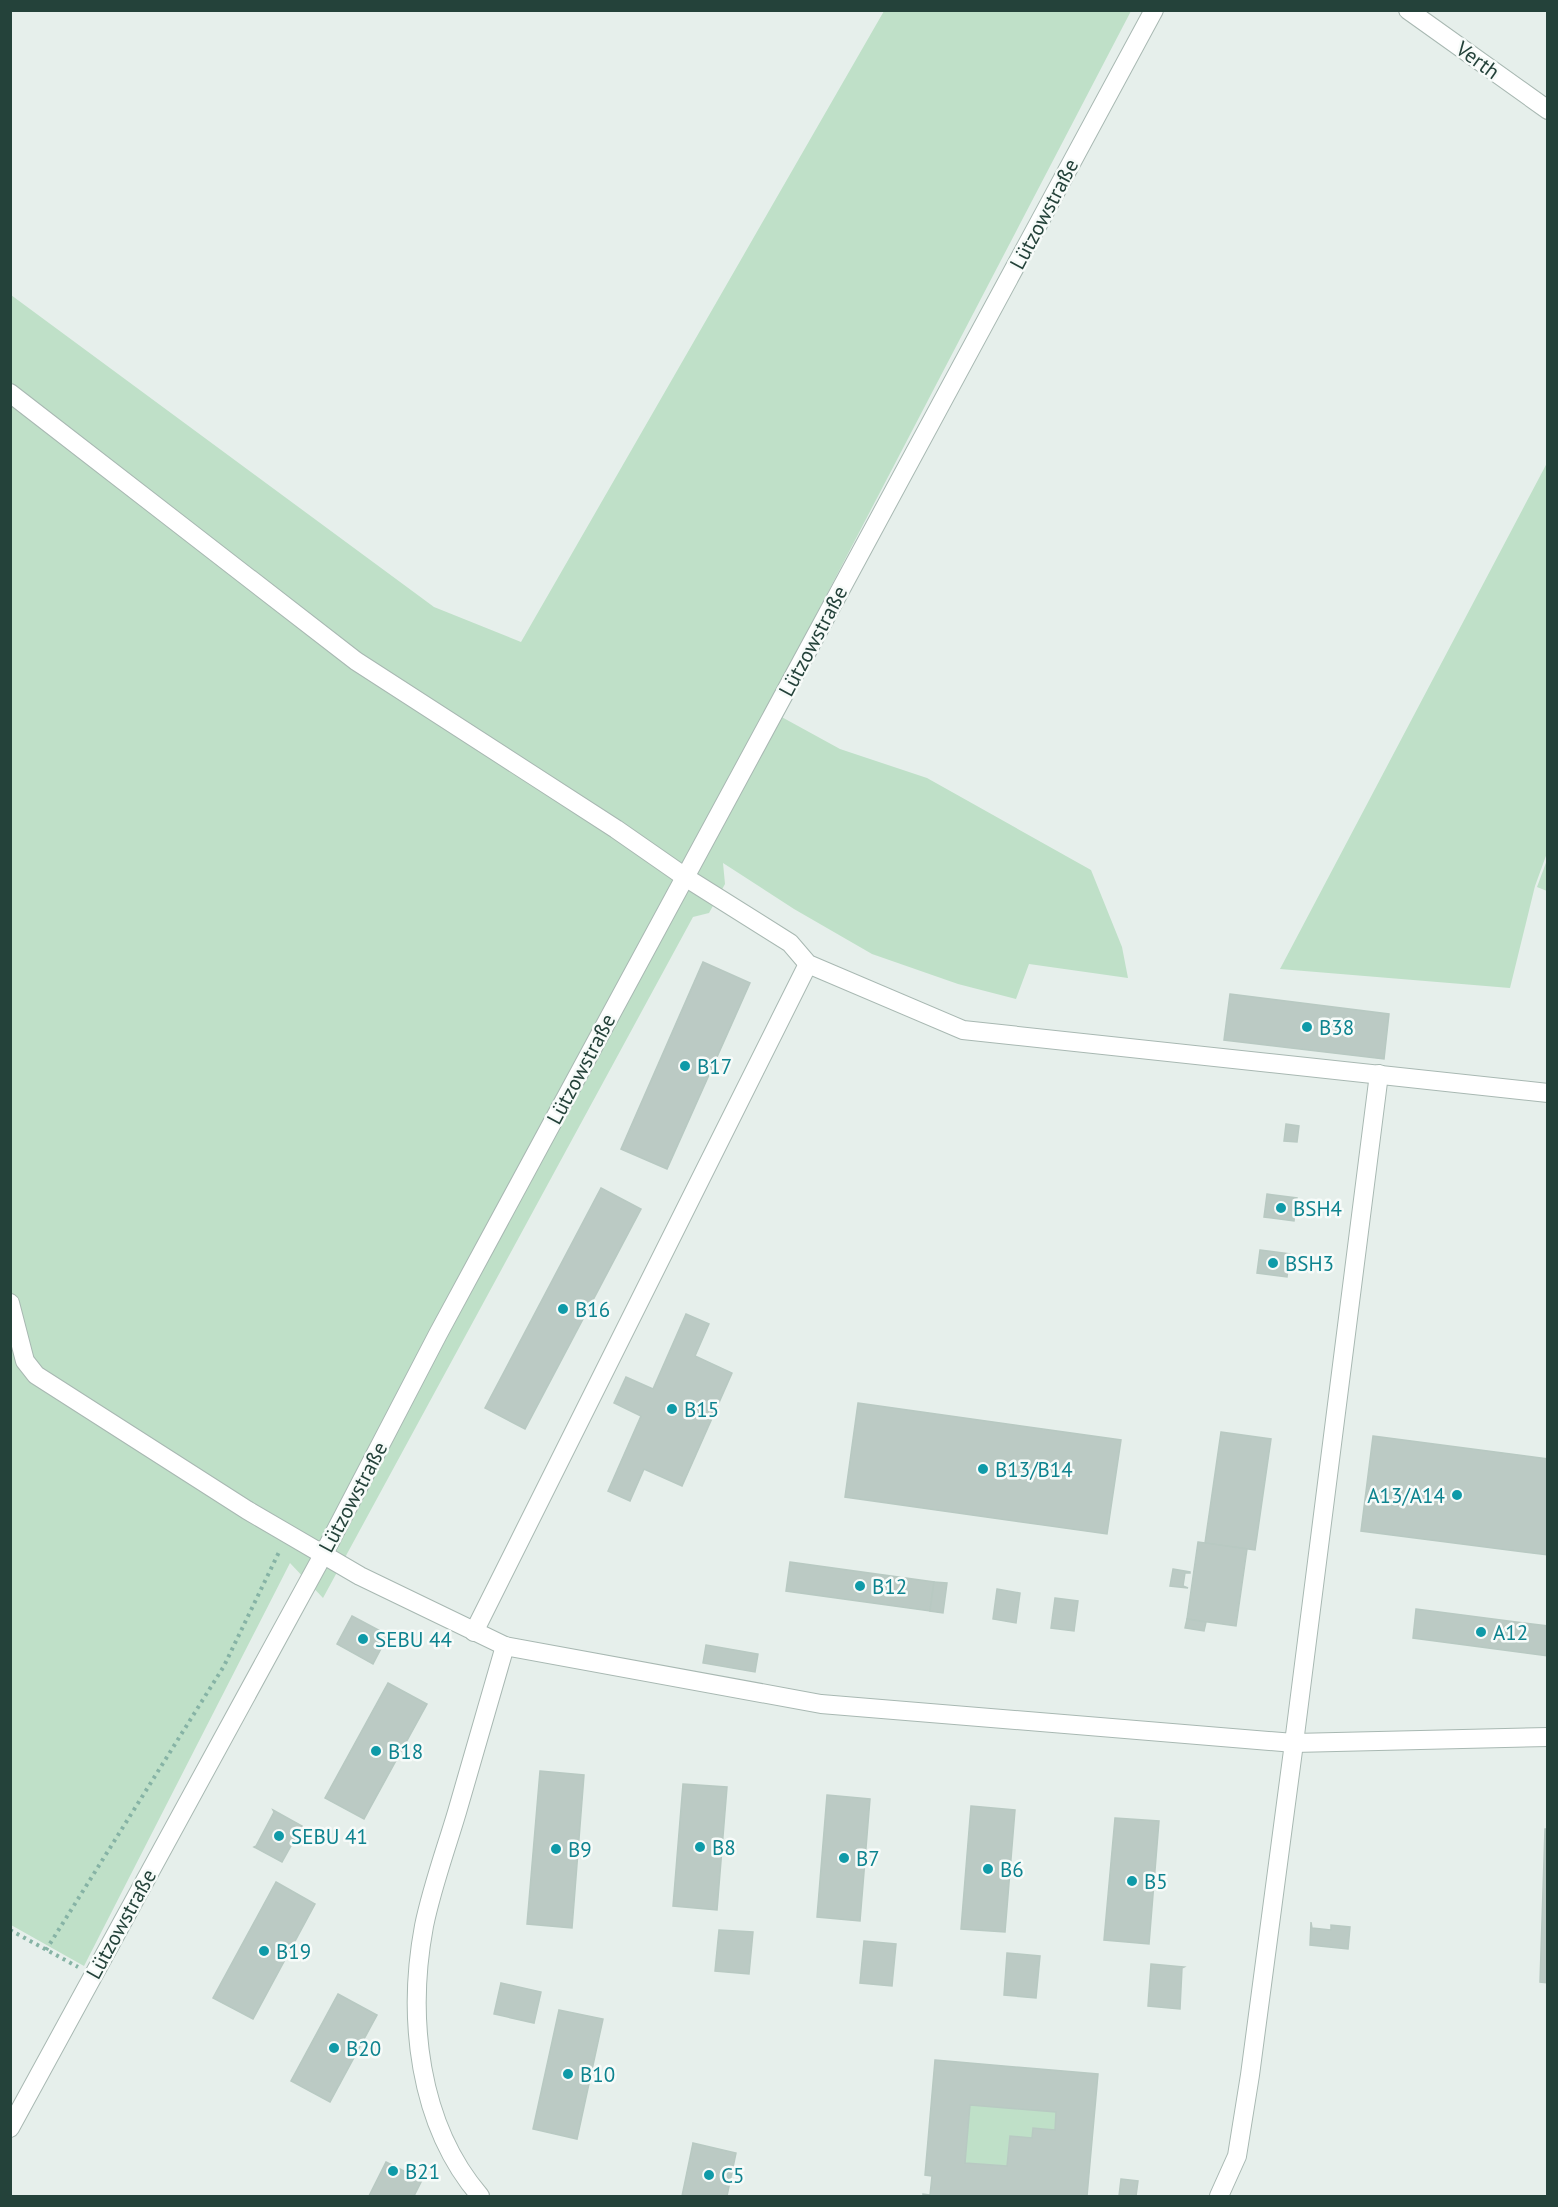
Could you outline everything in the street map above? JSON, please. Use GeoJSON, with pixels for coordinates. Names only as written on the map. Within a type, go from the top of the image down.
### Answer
{"type":"FeatureCollection","features":[{"type":"Feature","properties":{"kind":"street","name":"Lützowstraße"},"geometry":{"type":"LineString","coordinates":[[10,2128],[323,1555],[438,1334],[1154,10]]}},
{"type":"Feature","properties":{"kind":"street","name":"Verth"},"geometry":{"type":"LineString","coordinates":[[1408,10],[1548,110]]}},
{"type":"Feature","properties":{"kind":"street"},"geometry":{"type":"LineString","coordinates":[[10,393],[356,661],[616,829],[685,877],[790,943],[808,964],[963,1030],[1548,1093]]}},
{"type":"Feature","properties":{"kind":"street"},"geometry":{"type":"LineString","coordinates":[[474,1632],[808,964]]}},
{"type":"Feature","properties":{"kind":"street"},"geometry":{"type":"LineString","coordinates":[[1219,2196],[1236,2156],[1240,2133],[1294,1743],[1379,1074]]}},
{"type":"Feature","properties":{"kind":"street"},"geometry":{"type":"LineString","coordinates":[[10,1303],[25,1361],[36,1375],[323,1555],[360,1576],[504,1646],[821,1704],[1294,1743],[1548,1737]]}},
{"type":"Feature","properties":{"kind":"street"},"geometry":{"type":"LineString","coordinates":[[480,2196],[464,2178],[441,2133],[421,2069],[417,1981],[424,1924],[504,1646]]}},
{"type":"Feature","properties":{"kind":"path"},"geometry":{"type":"LineString","coordinates":[[46,1950],[224,1666],[288,1534]]}},
{"type":"Feature","properties":{"kind":"path"},"geometry":{"type":"LineString","coordinates":[[10,1930],[93,1975]]}},
{"type":"Feature","properties":{"kind":"green space"},"geometry":{"type":"Polygon","coordinates":[[[884,11],[1131,11],[767,709],[840,749],[927,778],[1091,870],[1122,947],[1128,978],[1029,964],[1016,999],[958,984],[872,954],[794,909],[723,863],[725,884],[709,913],[693,917],[323,1598],[290,1563],[84,1966],[11,1925],[11,295],[434,607],[521,642],[884,11]]]}},
{"type":"Feature","properties":{"kind":"green space"},"geometry":{"type":"Polygon","coordinates":[[[1547,463],[1547,853],[1535,886],[1510,988],[1280,969],[1547,463]]]}},
{"type":"Feature","properties":{"kind":"green space"},"geometry":{"type":"Polygon","coordinates":[[[1547,860],[1547,891],[1537,887],[1547,860]]]}},
{"type":"Feature","properties":{"kind":"green space"},"geometry":{"type":"Polygon","coordinates":[[[970,2105],[1056,2112],[1055,2130],[1033,2128],[1032,2138],[1010,2136],[1007,2166],[965,2163],[970,2105]]]}},
{"type":"Feature","properties":{"kind":"building","name":"B17"},"geometry":{"type":"Polygon","coordinates":[[[703,962],[750,983],[667,1169],[621,1149],[703,962]]]}},
{"type":"Feature","properties":{"kind":"building","name":"B38"},"geometry":{"type":"Polygon","coordinates":[[[1230,994],[1389,1014],[1384,1059],[1224,1040],[1230,994]]]}},
{"type":"Feature","properties":{"kind":"building"},"geometry":{"type":"Polygon","coordinates":[[[1286,1124],[1299,1126],[1297,1142],[1284,1141],[1286,1124]]]}},
{"type":"Feature","properties":{"kind":"building","name":"B16"},"geometry":{"type":"Polygon","coordinates":[[[601,1188],[641,1209],[525,1429],[485,1408],[601,1188]]]}},
{"type":"Feature","properties":{"kind":"building","name":"BSH4"},"geometry":{"type":"Polygon","coordinates":[[[1267,1194],[1297,1198],[1294,1221],[1264,1217],[1267,1194]]]}},
{"type":"Feature","properties":{"kind":"building","name":"BSH3"},"geometry":{"type":"Polygon","coordinates":[[[1260,1250],[1290,1254],[1287,1277],[1257,1273],[1260,1250]]]}},
{"type":"Feature","properties":{"kind":"building","name":"B15"},"geometry":{"type":"Polygon","coordinates":[[[686,1314],[709,1324],[695,1356],[732,1373],[682,1486],[644,1469],[630,1501],[608,1491],[641,1416],[614,1403],[626,1377],[653,1389],[686,1314]]]}},
{"type":"Feature","properties":{"kind":"building","name":"B13/B14"},"geometry":{"type":"Polygon","coordinates":[[[858,1403],[1121,1440],[1107,1534],[845,1497],[858,1403]]]}},
{"type":"Feature","properties":{"kind":"building"},"geometry":{"type":"Polygon","coordinates":[[[1221,1432],[1271,1439],[1255,1550],[1205,1543],[1221,1432]]]}},
{"type":"Feature","properties":{"kind":"building","name":"A13/A14"},"geometry":{"type":"Polygon","coordinates":[[[1373,1436],[1548,1459],[1548,1555],[1361,1531],[1373,1436]]]}},
{"type":"Feature","properties":{"kind":"building"},"geometry":{"type":"Polygon","coordinates":[[[1198,1542],[1247,1549],[1236,1626],[1187,1619],[1198,1542]]]}},
{"type":"Feature","properties":{"kind":"building","name":"B12"},"geometry":{"type":"Polygon","coordinates":[[[790,1562],[934,1582],[930,1611],[786,1591],[790,1562]]]}},
{"type":"Feature","properties":{"kind":"building"},"geometry":{"type":"Polygon","coordinates":[[[1173,1569],[1190,1572],[1185,1573],[1183,1586],[1188,1588],[1170,1586],[1173,1569]]]}},
{"type":"Feature","properties":{"kind":"building"},"geometry":{"type":"Polygon","coordinates":[[[934,1582],[947,1583],[943,1613],[930,1611],[934,1582]]]}},
{"type":"Feature","properties":{"kind":"building"},"geometry":{"type":"Polygon","coordinates":[[[997,1589],[1020,1593],[1016,1623],[993,1619],[997,1589]]]}},
{"type":"Feature","properties":{"kind":"building"},"geometry":{"type":"Polygon","coordinates":[[[1055,1598],[1078,1601],[1074,1631],[1051,1628],[1055,1598]]]}},
{"type":"Feature","properties":{"kind":"building","name":"A12"},"geometry":{"type":"Polygon","coordinates":[[[1416,1609],[1548,1626],[1548,1656],[1413,1638],[1416,1609]]]}},
{"type":"Feature","properties":{"kind":"building","name":"SEBU 44"},"geometry":{"type":"Polygon","coordinates":[[[352,1616],[388,1635],[373,1664],[337,1644],[352,1616]]]}},
{"type":"Feature","properties":{"kind":"building"},"geometry":{"type":"Polygon","coordinates":[[[1187,1619],[1206,1622],[1204,1631],[1185,1628],[1187,1619]]]}},
{"type":"Feature","properties":{"kind":"building"},"geometry":{"type":"Polygon","coordinates":[[[706,1645],[758,1654],[755,1672],[703,1663],[706,1645]]]}},
{"type":"Feature","properties":{"kind":"building","name":"B18"},"geometry":{"type":"Polygon","coordinates":[[[388,1683],[427,1704],[364,1819],[325,1798],[388,1683]]]}},
{"type":"Feature","properties":{"kind":"building","name":"B9"},"geometry":{"type":"Polygon","coordinates":[[[540,1771],[584,1775],[572,1928],[527,1924],[540,1771]]]}},
{"type":"Feature","properties":{"kind":"building","name":"B8"},"geometry":{"type":"Polygon","coordinates":[[[683,1784],[727,1787],[717,1910],[673,1906],[683,1784]]]}},
{"type":"Feature","properties":{"kind":"building","name":"B7"},"geometry":{"type":"Polygon","coordinates":[[[827,1795],[870,1799],[860,1921],[817,1917],[827,1795]]]}},
{"type":"Feature","properties":{"kind":"building","name":"B6"},"geometry":{"type":"Polygon","coordinates":[[[971,1806],[1015,1810],[1005,1932],[961,1929],[971,1806]]]}},
{"type":"Feature","properties":{"kind":"building","name":"SEBU 41"},"geometry":{"type":"Polygon","coordinates":[[[273,1810],[302,1826],[282,1862],[254,1847],[274,1812],[273,1810]]]}},
{"type":"Feature","properties":{"kind":"building","name":"B5"},"geometry":{"type":"Polygon","coordinates":[[[1115,1818],[1159,1821],[1149,1944],[1104,1940],[1115,1818]]]}},
{"type":"Feature","properties":{"kind":"building"},"geometry":{"type":"Polygon","coordinates":[[[1545,1829],[1548,1829],[1548,1983],[1540,1982],[1545,1829]]]}},
{"type":"Feature","properties":{"kind":"building","name":"B19"},"geometry":{"type":"Polygon","coordinates":[[[276,1882],[315,1904],[253,2019],[213,1998],[276,1882]]]}},
{"type":"Feature","properties":{"kind":"building"},"geometry":{"type":"Polygon","coordinates":[[[1311,1922],[1312,1928],[1331,1930],[1331,1925],[1350,1927],[1348,1949],[1310,1945],[1311,1922]]]}},
{"type":"Feature","properties":{"kind":"building"},"geometry":{"type":"Polygon","coordinates":[[[719,1930],[753,1932],[749,1974],[715,1971],[719,1930]]]}},
{"type":"Feature","properties":{"kind":"building"},"geometry":{"type":"Polygon","coordinates":[[[864,1941],[896,1944],[892,1986],[860,1983],[864,1941]]]}},
{"type":"Feature","properties":{"kind":"building"},"geometry":{"type":"Polygon","coordinates":[[[1007,1953],[1040,1956],[1036,1998],[1004,1995],[1007,1953]]]}},
{"type":"Feature","properties":{"kind":"building"},"geometry":{"type":"Polygon","coordinates":[[[1151,1964],[1184,1967],[1182,1968],[1180,2009],[1148,2006],[1151,1964]]]}},
{"type":"Feature","properties":{"kind":"building"},"geometry":{"type":"Polygon","coordinates":[[[501,1983],[541,1992],[534,2023],[494,2014],[501,1983]]]}},
{"type":"Feature","properties":{"kind":"building","name":"B20"},"geometry":{"type":"Polygon","coordinates":[[[338,1994],[377,2015],[330,2102],[291,2081],[338,1994]]]}},
{"type":"Feature","properties":{"kind":"building","name":"B10"},"geometry":{"type":"Polygon","coordinates":[[[559,2010],[603,2019],[577,2139],[533,2129],[559,2010]]]}},
{"type":"Feature","properties":{"kind":"building"},"geometry":{"type":"Polygon","coordinates":[[[935,2060],[1098,2074],[1087,2196],[923,2196],[923,2194],[930,2195],[932,2176],[925,2175],[935,2060]],[[970,2105],[965,2163],[1007,2166],[1010,2136],[1032,2138],[1033,2128],[1055,2130],[1056,2112],[970,2105]]]}},
{"type":"Feature","properties":{"kind":"building","name":"C5"},"geometry":{"type":"Polygon","coordinates":[[[693,2143],[736,2153],[727,2196],[682,2196],[693,2143]]]}},
{"type":"Feature","properties":{"kind":"building","name":"B21"},"geometry":{"type":"Polygon","coordinates":[[[386,2162],[422,2180],[414,2196],[369,2196],[386,2162]]]}},
{"type":"Feature","properties":{"kind":"building"},"geometry":{"type":"Polygon","coordinates":[[[1121,2179],[1138,2181],[1136,2196],[1119,2196],[1121,2179]]]}},
{"type":"Feature","properties":{"kind":"place","name":"B38"},"geometry":{"type":"Point","coordinates":[1307,1027]}},
{"type":"Feature","properties":{"kind":"place","name":"B17"},"geometry":{"type":"Point","coordinates":[685,1066]}},
{"type":"Feature","properties":{"kind":"place","name":"BSH4"},"geometry":{"type":"Point","coordinates":[1281,1208]}},
{"type":"Feature","properties":{"kind":"place","name":"BSH3"},"geometry":{"type":"Point","coordinates":[1273,1263]}},
{"type":"Feature","properties":{"kind":"place","name":"B16"},"geometry":{"type":"Point","coordinates":[563,1309]}},
{"type":"Feature","properties":{"kind":"place","name":"B15"},"geometry":{"type":"Point","coordinates":[672,1409]}},
{"type":"Feature","properties":{"kind":"place","name":"B13/B14"},"geometry":{"type":"Point","coordinates":[983,1469]}},
{"type":"Feature","properties":{"kind":"place","name":"A13/A14"},"geometry":{"type":"Point","coordinates":[1457,1495]}},
{"type":"Feature","properties":{"kind":"place","name":"B12"},"geometry":{"type":"Point","coordinates":[860,1586]}},
{"type":"Feature","properties":{"kind":"place","name":"A12"},"geometry":{"type":"Point","coordinates":[1481,1632]}},
{"type":"Feature","properties":{"kind":"place","name":"SEBU 44"},"geometry":{"type":"Point","coordinates":[363,1639]}},
{"type":"Feature","properties":{"kind":"place","name":"B18"},"geometry":{"type":"Point","coordinates":[376,1751]}},
{"type":"Feature","properties":{"kind":"place","name":"SEBU 41"},"geometry":{"type":"Point","coordinates":[279,1836]}},
{"type":"Feature","properties":{"kind":"place","name":"B8"},"geometry":{"type":"Point","coordinates":[700,1847]}},
{"type":"Feature","properties":{"kind":"place","name":"B9"},"geometry":{"type":"Point","coordinates":[556,1849]}},
{"type":"Feature","properties":{"kind":"place","name":"B7"},"geometry":{"type":"Point","coordinates":[844,1858]}},
{"type":"Feature","properties":{"kind":"place","name":"B6"},"geometry":{"type":"Point","coordinates":[988,1869]}},
{"type":"Feature","properties":{"kind":"place","name":"B5"},"geometry":{"type":"Point","coordinates":[1132,1881]}},
{"type":"Feature","properties":{"kind":"place","name":"B19"},"geometry":{"type":"Point","coordinates":[264,1951]}},
{"type":"Feature","properties":{"kind":"place","name":"B20"},"geometry":{"type":"Point","coordinates":[334,2048]}},
{"type":"Feature","properties":{"kind":"place","name":"B10"},"geometry":{"type":"Point","coordinates":[568,2074]}},
{"type":"Feature","properties":{"kind":"place","name":"B21"},"geometry":{"type":"Point","coordinates":[393,2171]}},
{"type":"Feature","properties":{"kind":"place","name":"C5"},"geometry":{"type":"Point","coordinates":[709,2175]}}]}
